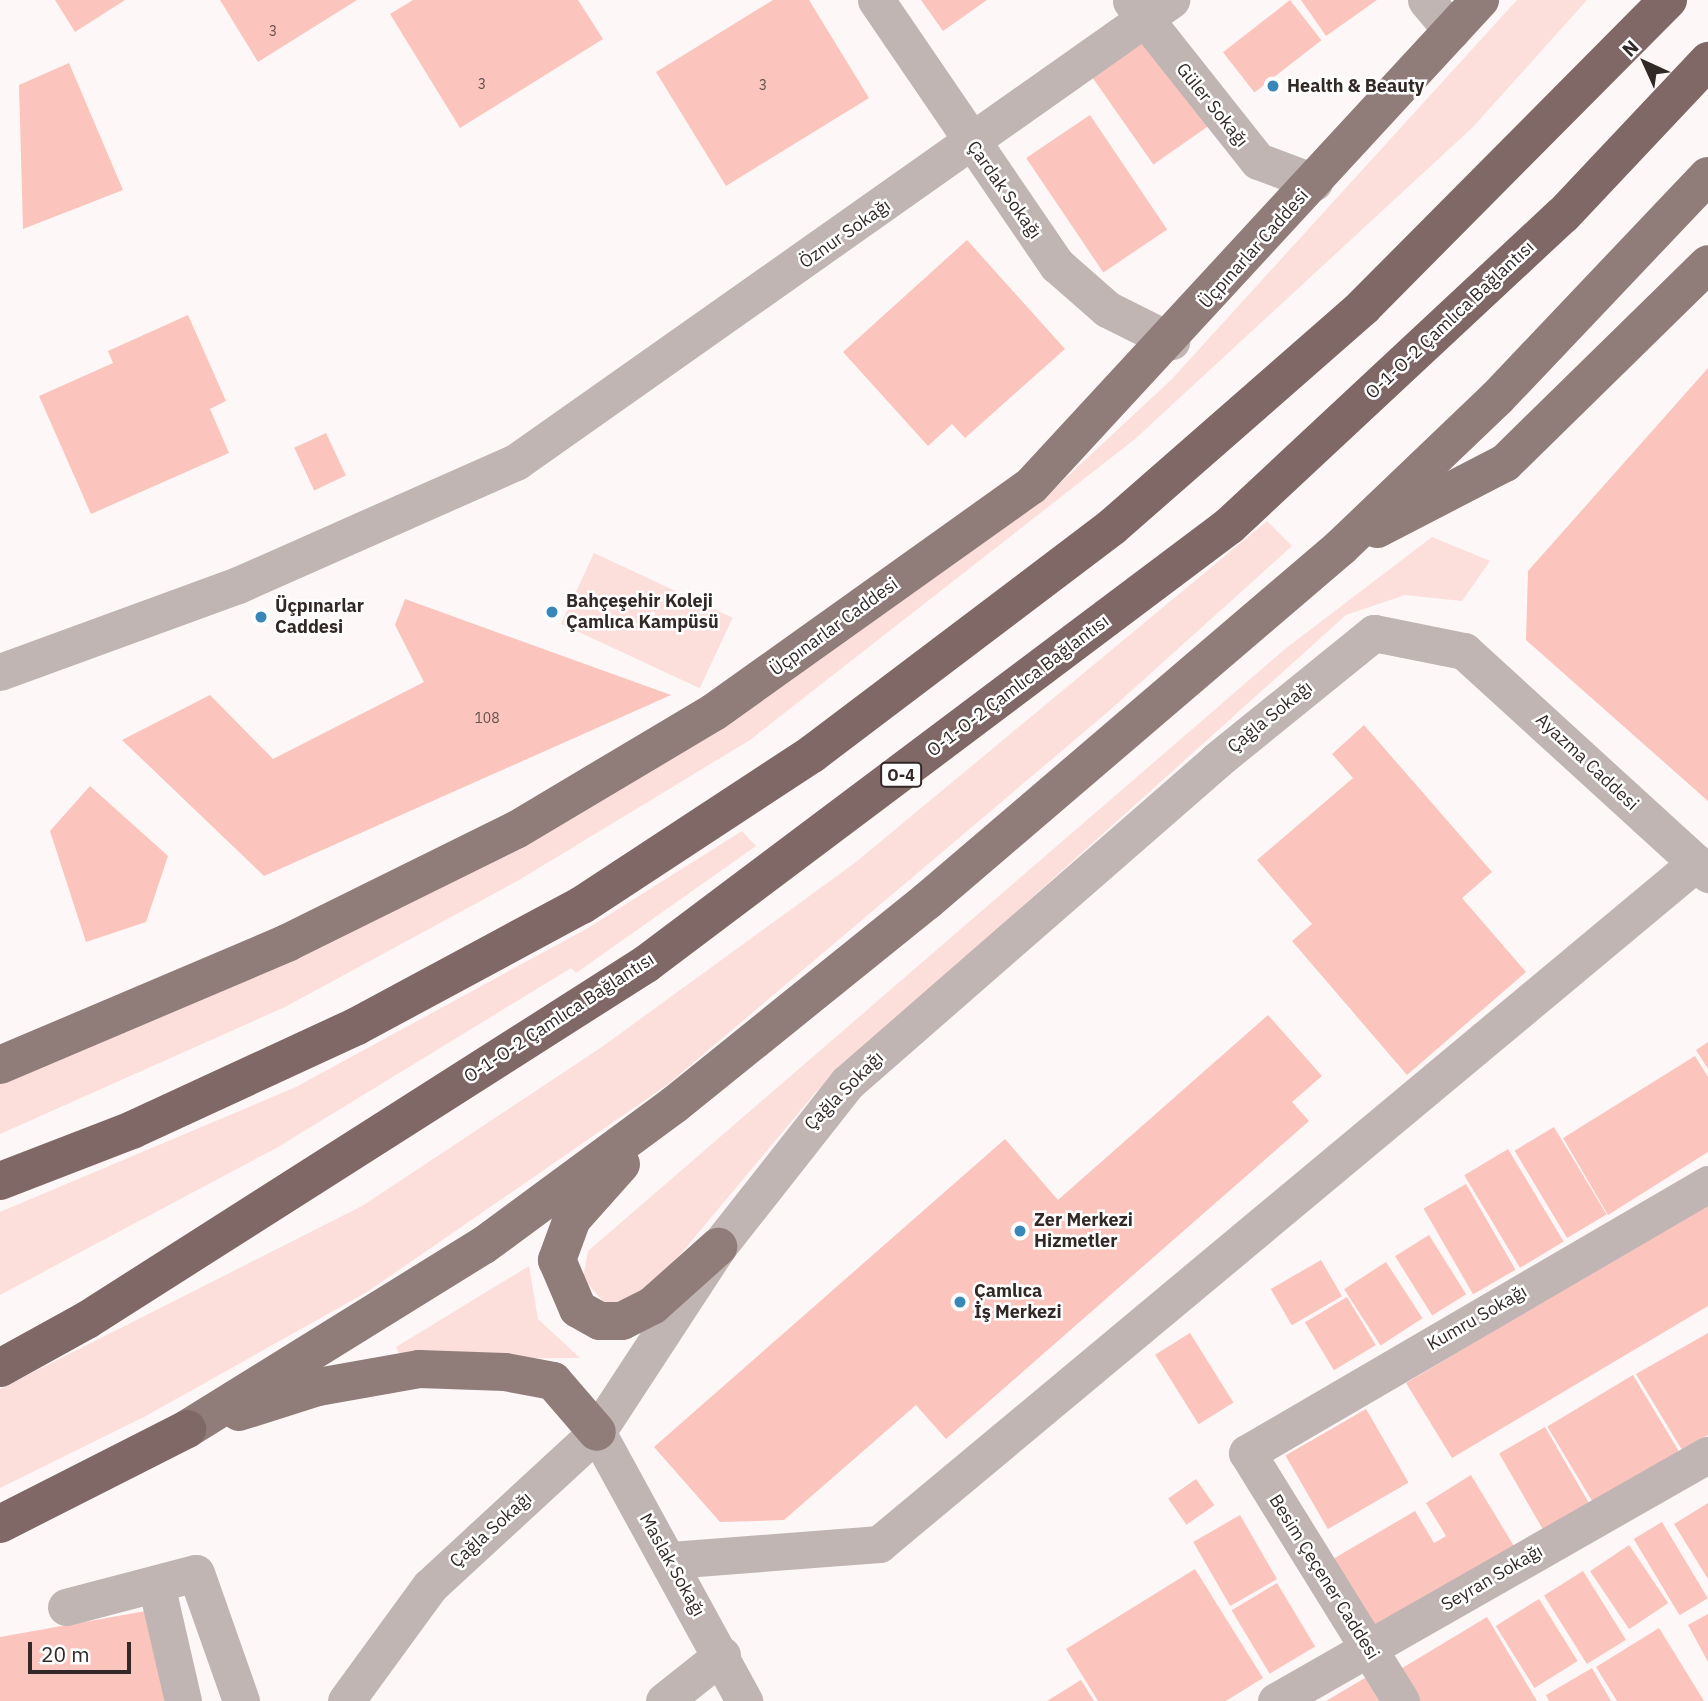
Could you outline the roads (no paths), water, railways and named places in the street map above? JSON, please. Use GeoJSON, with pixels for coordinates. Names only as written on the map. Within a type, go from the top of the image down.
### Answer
{"type":"FeatureCollection","features":[{"type":"Feature","properties":{"kind":"highway"},"geometry":{"type":"LineString","coordinates":[[0,1181],[132,1130],[356,1026],[582,905],[812,754],[1112,527],[1363,307],[1668,0]]}},
{"type":"Feature","properties":{"kind":"highway","name":"O-1-O-2 Çamlıca Bağlantısı"},"geometry":{"type":"LineString","coordinates":[[0,1368],[87,1320],[646,964],[1207,542],[1563,215],[1708,61]]}},
{"type":"Feature","properties":{"kind":"highway"},"geometry":{"type":"LineString","coordinates":[[0,1524],[187,1429]]}},
{"type":"Feature","properties":{"kind":"main road","name":"Üçpınarlar Caddesi"},"geometry":{"type":"LineString","coordinates":[[0,1065],[286,943],[516,830],[714,712],[1031,486],[1171,341],[1480,0]]}},
{"type":"Feature","properties":{"kind":"main road"},"geometry":{"type":"LineString","coordinates":[[187,1429],[484,1245],[674,1105],[926,901],[1341,547],[1497,398],[1708,176]]}},
{"type":"Feature","properties":{"kind":"main road"},"geometry":{"type":"LineString","coordinates":[[1341,547],[1505,463],[1708,264]]}},
{"type":"Feature","properties":{"kind":"main road"},"geometry":{"type":"LineString","coordinates":[[674,1105],[572,1219],[557,1260],[564,1288],[589,1315],[622,1321],[652,1306],[719,1247]]}},
{"type":"Feature","properties":{"kind":"main road"},"geometry":{"type":"LineString","coordinates":[[187,1429],[318,1387],[419,1369],[505,1371],[553,1381],[597,1432]]}},
{"type":"Feature","properties":{"kind":"street","name":"Çardak Sokağı"},"geometry":{"type":"LineString","coordinates":[[876,0],[1057,265],[1107,310],[1171,341]]}},
{"type":"Feature","properties":{"kind":"street"},"geometry":{"type":"LineString","coordinates":[[1426,0],[1452,31]]}},
{"type":"Feature","properties":{"kind":"street","name":"Öznur Sokağı"},"geometry":{"type":"LineString","coordinates":[[0,672],[238,585],[516,462],[972,144],[1148,6]]}},
{"type":"Feature","properties":{"kind":"street","name":"Güler Sokağı"},"geometry":{"type":"LineString","coordinates":[[1148,6],[1258,161],[1314,183]]}},
{"type":"Feature","properties":{"kind":"street","name":"Çağla Sokağı"},"geometry":{"type":"LineString","coordinates":[[346,1701],[364,1668],[430,1586],[597,1432],[719,1247],[847,1083],[1217,760],[1374,633],[1464,651]]}},
{"type":"Feature","properties":{"kind":"street","name":"Ayazma Caddesi"},"geometry":{"type":"LineString","coordinates":[[1464,651],[1702,869]]}},
{"type":"Feature","properties":{"kind":"street"},"geometry":{"type":"LineString","coordinates":[[671,1560],[878,1544],[1702,869]]}},
{"type":"Feature","properties":{"kind":"street","name":"Kumru Sokağı"},"geometry":{"type":"LineString","coordinates":[[1247,1453],[1708,1184]]}},
{"type":"Feature","properties":{"kind":"street","name":"Maslak Sokağı"},"geometry":{"type":"LineString","coordinates":[[597,1432],[671,1560],[744,1701]]}},
{"type":"Feature","properties":{"kind":"street","name":"Besim Çeçener Caddesi"},"geometry":{"type":"LineString","coordinates":[[1247,1453],[1401,1701]]}},
{"type":"Feature","properties":{"kind":"street","name":"Seyran Sokağı"},"geometry":{"type":"LineString","coordinates":[[1276,1701],[1708,1455]]}},
{"type":"Feature","properties":{"kind":"street"},"geometry":{"type":"LineString","coordinates":[[66,1607],[196,1573],[241,1701]]}},
{"type":"Feature","properties":{"kind":"street"},"geometry":{"type":"LineString","coordinates":[[156,1584],[183,1701]]}},
{"type":"Feature","properties":{"kind":"street"},"geometry":{"type":"LineString","coordinates":[[664,1701],[722,1655]]}},
{"type":"Feature","properties":{"kind":"place","name":"Health & Beauty"},"geometry":{"type":"Point","coordinates":[1273,86]}},
{"type":"Feature","properties":{"kind":"place","name":"Bahçeşehir Koleji Çamlıca Kampüsü"},"geometry":{"type":"Point","coordinates":[552,612]}},
{"type":"Feature","properties":{"kind":"place","name":"Üçpınarlar Caddesi"},"geometry":{"type":"Point","coordinates":[261,617]}},
{"type":"Feature","properties":{"kind":"place","name":"Zer Merkezi Hizmetler"},"geometry":{"type":"Point","coordinates":[1020,1231]}},
{"type":"Feature","properties":{"kind":"place","name":"Çamlıca İş Merkezi"},"geometry":{"type":"Point","coordinates":[960,1302]}}]}
